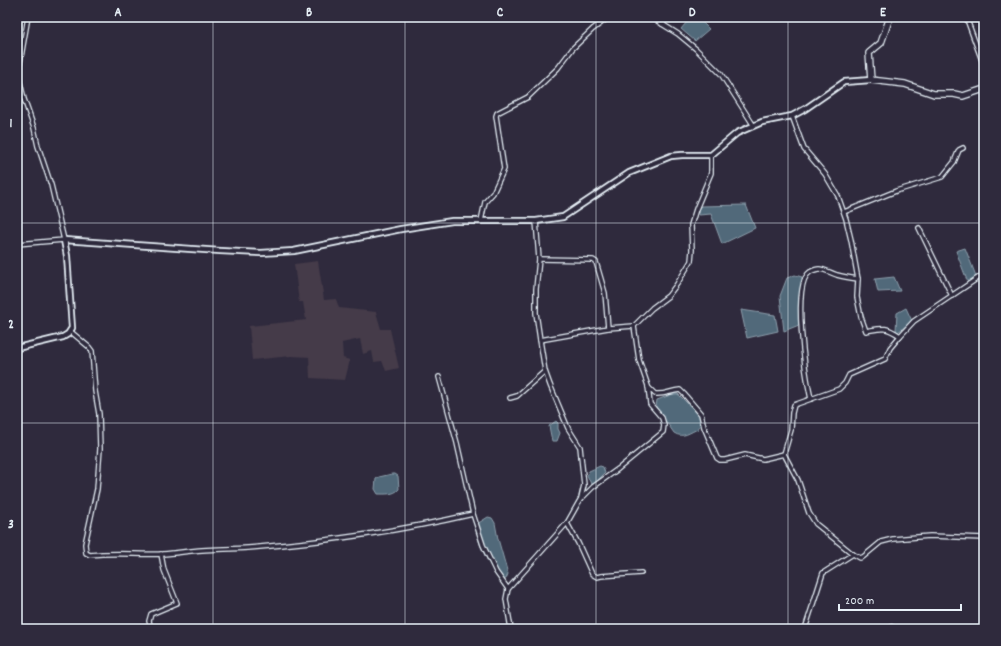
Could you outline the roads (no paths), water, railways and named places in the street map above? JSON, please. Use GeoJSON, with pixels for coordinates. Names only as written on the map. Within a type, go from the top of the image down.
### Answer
{"type":"FeatureCollection","features":[{"type":"Feature","properties":{"kind":"main road"},"geometry":{"type":"LineString","coordinates":[[890,17],[881,43],[869,53],[871,80],[905,84],[934,94],[954,94],[963,96],[984,89]]}},
{"type":"Feature","properties":{"kind":"street"},"geometry":{"type":"LineString","coordinates":[[17,348],[63,337],[70,331],[71,322],[67,256],[64,240],[51,185],[38,146],[18,74],[28,17]]}},
{"type":"Feature","properties":{"kind":"street"},"geometry":{"type":"LineString","coordinates":[[481,221],[485,202],[492,193],[504,169],[496,116],[497,113],[528,97],[558,68],[573,48],[593,29],[609,17]]}},
{"type":"Feature","properties":{"kind":"street"},"geometry":{"type":"LineString","coordinates":[[651,17],[682,37],[721,74],[754,126]]}},
{"type":"Feature","properties":{"kind":"street"},"geometry":{"type":"LineString","coordinates":[[662,24],[668,17]]}},
{"type":"Feature","properties":{"kind":"street"},"geometry":{"type":"LineString","coordinates":[[966,17],[984,66]]}},
{"type":"Feature","properties":{"kind":"street"},"geometry":{"type":"LineString","coordinates":[[17,244],[64,240],[261,253],[294,251],[452,221],[536,221],[563,217],[629,174],[671,156],[711,155],[737,133],[762,122],[792,116],[805,109],[844,82],[871,80]]}},
{"type":"Feature","properties":{"kind":"street"},"geometry":{"type":"LineString","coordinates":[[792,116],[804,149],[825,174],[838,196],[844,212],[852,240],[858,280],[857,297],[861,317],[866,331],[884,328],[890,329],[900,336]]}},
{"type":"Feature","properties":{"kind":"street"},"geometry":{"type":"LineString","coordinates":[[844,212],[896,191],[942,177],[954,162],[959,150],[963,148]]}},
{"type":"Feature","properties":{"kind":"street"},"geometry":{"type":"LineString","coordinates":[[540,340],[608,328],[634,326],[652,308],[668,296],[691,261],[691,225],[696,209],[712,173],[711,155]]}},
{"type":"Feature","properties":{"kind":"street"},"geometry":{"type":"LineString","coordinates":[[511,629],[506,599],[508,589],[566,523],[580,500],[584,485],[580,447],[568,428],[545,371],[536,313],[536,289],[539,259],[536,221]]}},
{"type":"Feature","properties":{"kind":"street"},"geometry":{"type":"LineString","coordinates":[[919,228],[952,296]]}},
{"type":"Feature","properties":{"kind":"street"},"geometry":{"type":"LineString","coordinates":[[539,259],[593,260],[596,262],[605,293],[608,328]]}},
{"type":"Feature","properties":{"kind":"street"},"geometry":{"type":"LineString","coordinates":[[811,399],[806,375],[800,317],[802,287],[805,277],[811,271],[819,269],[839,276],[858,280]]}},
{"type":"Feature","properties":{"kind":"street"},"geometry":{"type":"LineString","coordinates":[[984,274],[914,321],[890,348],[885,359],[849,375],[845,383],[839,389],[794,405],[791,430],[784,454],[798,480],[809,513],[816,524],[860,558],[881,542],[893,539],[930,536],[984,538]]}},
{"type":"Feature","properties":{"kind":"street"},"geometry":{"type":"LineString","coordinates":[[580,500],[592,488],[663,432],[664,425],[662,418],[650,404],[648,386],[638,360],[634,326]]}},
{"type":"Feature","properties":{"kind":"street"},"geometry":{"type":"LineString","coordinates":[[70,331],[92,351],[100,432],[98,488],[85,544],[86,553],[90,555],[114,553],[162,554],[247,548],[358,535],[437,522],[473,514]]}},
{"type":"Feature","properties":{"kind":"street"},"geometry":{"type":"LineString","coordinates":[[510,398],[517,396],[545,371]]}},
{"type":"Feature","properties":{"kind":"street"},"geometry":{"type":"LineString","coordinates":[[439,377],[457,443],[473,514],[483,545],[496,572],[508,589]]}},
{"type":"Feature","properties":{"kind":"street"},"geometry":{"type":"LineString","coordinates":[[648,386],[655,394],[663,395],[674,390],[680,390],[684,394],[701,414],[717,458],[720,460],[745,455],[763,459],[784,454]]}},
{"type":"Feature","properties":{"kind":"street"},"geometry":{"type":"LineString","coordinates":[[566,523],[578,543],[594,576],[641,572]]}},
{"type":"Feature","properties":{"kind":"street"},"geometry":{"type":"LineString","coordinates":[[151,629],[151,614],[177,603],[164,570],[162,554]]}},
{"type":"Feature","properties":{"kind":"street"},"geometry":{"type":"LineString","coordinates":[[805,629],[823,573],[825,570],[835,566],[853,554]]}},
{"type":"Feature","properties":{"kind":"street"},"geometry":{"type":"LineString","coordinates":[[891,629],[895,629]]}},
{"type":"Feature","properties":{"kind":"water"},"geometry":{"type":"Polygon","coordinates":[[[691,17],[697,17],[709,29],[695,41],[681,29],[691,17]]]}},
{"type":"Feature","properties":{"kind":"water"},"geometry":{"type":"Polygon","coordinates":[[[746,205],[755,228],[722,244],[711,214],[699,215],[698,209],[701,206],[746,205]]]}},
{"type":"Feature","properties":{"kind":"water"},"geometry":{"type":"Polygon","coordinates":[[[965,248],[976,276],[968,283],[956,251],[965,248]]]}},
{"type":"Feature","properties":{"kind":"water"},"geometry":{"type":"Polygon","coordinates":[[[795,275],[802,277],[799,300],[799,325],[784,331],[780,296],[787,278],[795,275]]]}},
{"type":"Feature","properties":{"kind":"water"},"geometry":{"type":"Polygon","coordinates":[[[894,277],[900,291],[878,292],[875,279],[894,277]]]}},
{"type":"Feature","properties":{"kind":"water"},"geometry":{"type":"Polygon","coordinates":[[[906,308],[912,321],[898,332],[896,330],[897,313],[906,308]]]}},
{"type":"Feature","properties":{"kind":"water"},"geometry":{"type":"Polygon","coordinates":[[[741,310],[775,315],[778,331],[747,338],[741,310]]]}},
{"type":"Feature","properties":{"kind":"water"},"geometry":{"type":"Polygon","coordinates":[[[673,394],[678,394],[699,415],[700,425],[698,429],[683,435],[677,435],[674,433],[656,407],[657,400],[673,394]]]}},
{"type":"Feature","properties":{"kind":"water"},"geometry":{"type":"Polygon","coordinates":[[[556,421],[558,423],[560,433],[557,441],[552,441],[549,426],[556,421]]]}},
{"type":"Feature","properties":{"kind":"water"},"geometry":{"type":"Polygon","coordinates":[[[600,466],[603,467],[605,473],[594,484],[591,484],[587,475],[589,471],[600,466]]]}},
{"type":"Feature","properties":{"kind":"water"},"geometry":{"type":"Polygon","coordinates":[[[392,474],[398,476],[399,489],[392,493],[378,494],[375,489],[376,479],[392,474]]]}},
{"type":"Feature","properties":{"kind":"water"},"geometry":{"type":"Polygon","coordinates":[[[488,517],[492,518],[495,523],[508,574],[506,579],[499,580],[484,553],[478,538],[477,524],[488,517]]]}}]}
